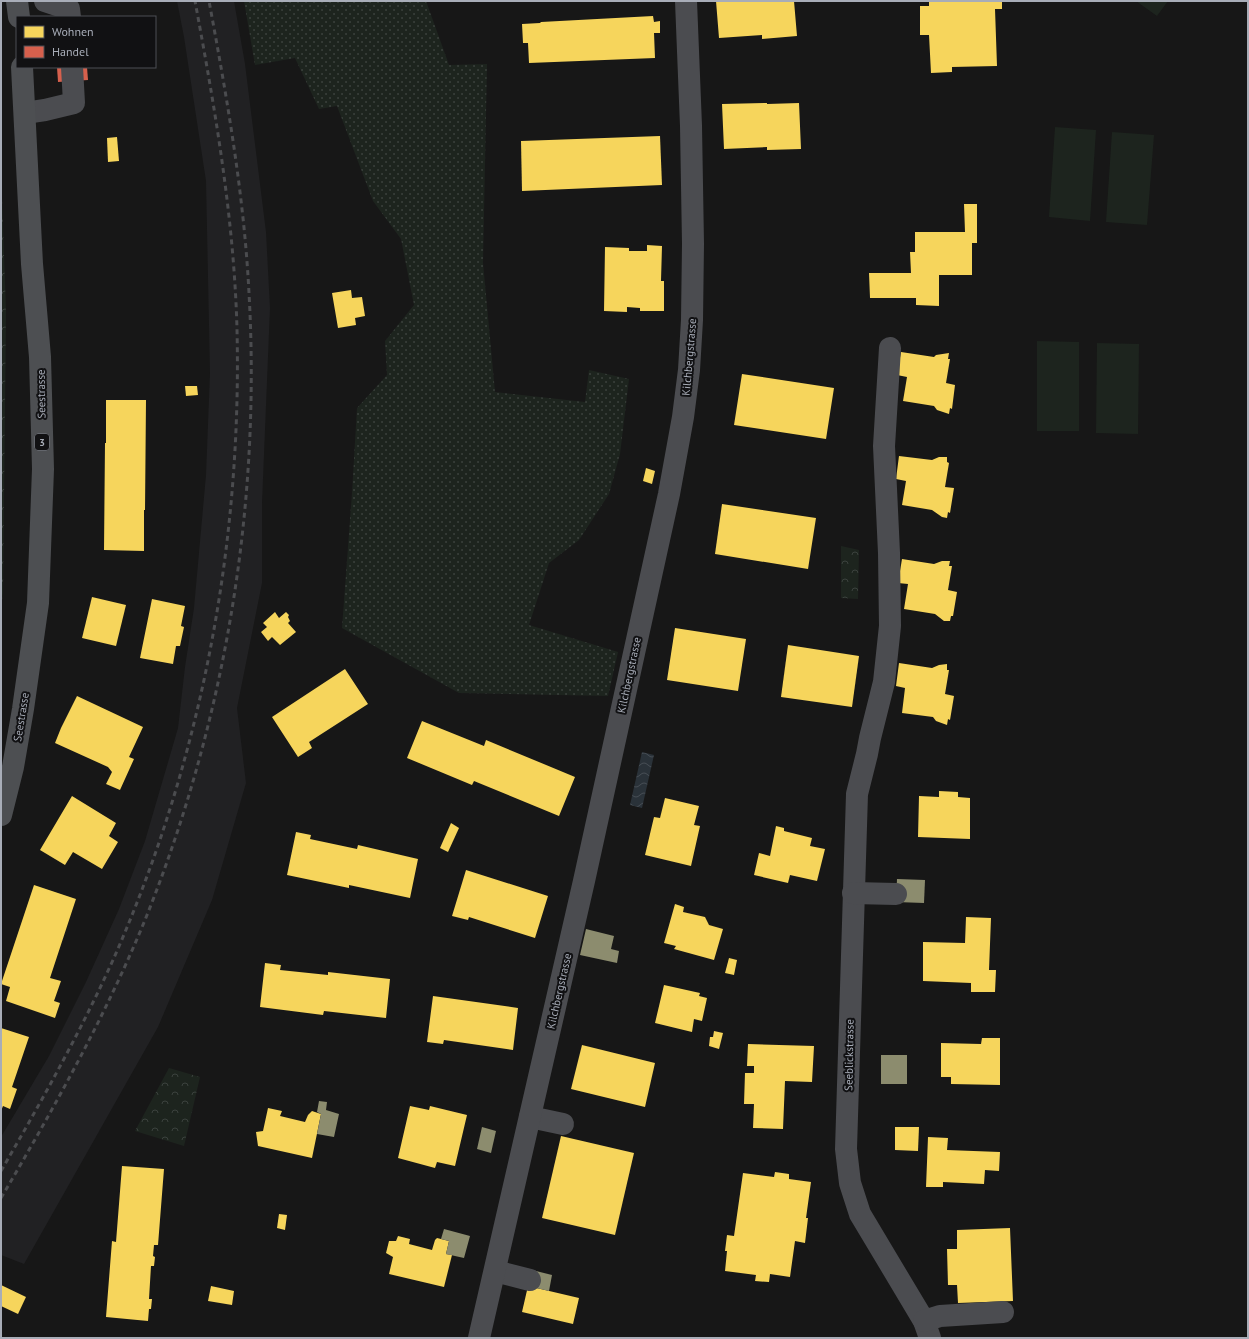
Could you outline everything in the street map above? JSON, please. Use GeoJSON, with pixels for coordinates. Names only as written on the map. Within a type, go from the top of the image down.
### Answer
{"type":"FeatureCollection","features":[{"type":"Feature","properties":{"kind":"main road"},"geometry":{"type":"LineString","coordinates":[[18,1],[18,16]]}},
{"type":"Feature","properties":{"kind":"main road","name":"Seestrasse"},"geometry":{"type":"LineString","coordinates":[[1,814],[20,724],[38,603],[43,469],[40,356],[32,264],[22,68]]}},
{"type":"Feature","properties":{"kind":"street"},"geometry":{"type":"LineString","coordinates":[[45,1],[69,9],[70,16]]}},
{"type":"Feature","properties":{"kind":"street","name":"Kilchbergstrasse"},"geometry":{"type":"LineString","coordinates":[[479,1338],[530,1117],[669,494],[683,417],[692,320],[693,252],[691,126],[686,1]]}},
{"type":"Feature","properties":{"kind":"street"},"geometry":{"type":"LineString","coordinates":[[25,113],[74,103],[72,68]]}},
{"type":"Feature","properties":{"kind":"street","name":"Seeblickstrasse"},"geometry":{"type":"LineString","coordinates":[[890,348],[884,446],[890,626],[884,682],[857,794],[846,1149],[850,1183],[860,1214],[927,1330]]}},
{"type":"Feature","properties":{"kind":"street"},"geometry":{"type":"LineString","coordinates":[[853,894],[896,894]]}},
{"type":"Feature","properties":{"kind":"street"},"geometry":{"type":"LineString","coordinates":[[530,1117],[563,1124]]}},
{"type":"Feature","properties":{"kind":"street"},"geometry":{"type":"LineString","coordinates":[[495,1271],[530,1280]]}},
{"type":"Feature","properties":{"kind":"street"},"geometry":{"type":"LineString","coordinates":[[927,1330],[940,1316],[1004,1312]]}},
{"type":"Feature","properties":{"kind":"shaded area"},"geometry":{"type":"Polygon","coordinates":[[[177,1],[234,1],[245,64],[266,232],[270,308],[262,503],[262,583],[237,708],[246,783],[212,900],[158,1027],[24,1264],[1,1255],[1,1137],[49,1056],[86,982],[119,909],[145,841],[178,728],[194,608],[206,475],[210,373],[206,181],[177,1]]]}},
{"type":"Feature","properties":{"kind":"green space"},"geometry":{"type":"Polygon","coordinates":[[[244,1],[426,1],[449,65],[487,64],[483,263],[495,392],[585,402],[589,370],[629,379],[620,454],[609,494],[579,540],[549,563],[529,625],[618,652],[608,696],[459,693],[342,628],[357,408],[387,375],[385,341],[414,305],[401,239],[373,201],[337,106],[319,109],[295,58],[255,65],[244,1]]]}},
{"type":"Feature","properties":{"kind":"green space"},"geometry":{"type":"Polygon","coordinates":[[[1136,1],[1168,1],[1157,16],[1136,1]]]}},
{"type":"Feature","properties":{"kind":"green space"},"geometry":{"type":"Polygon","coordinates":[[[1055,127],[1096,130],[1090,221],[1049,217],[1055,127]]]}},
{"type":"Feature","properties":{"kind":"green space"},"geometry":{"type":"Polygon","coordinates":[[[1112,132],[1154,135],[1147,225],[1106,222],[1112,132]]]}},
{"type":"Feature","properties":{"kind":"green space"},"geometry":{"type":"Polygon","coordinates":[[[1,168],[6,312],[3,593],[1,607],[1,168]]]}},
{"type":"Feature","properties":{"kind":"green space"},"geometry":{"type":"Polygon","coordinates":[[[1037,341],[1079,342],[1079,431],[1037,431],[1037,341]]]}},
{"type":"Feature","properties":{"kind":"green space"},"geometry":{"type":"Polygon","coordinates":[[[1097,343],[1139,344],[1138,434],[1096,433],[1097,343]]]}},
{"type":"Feature","properties":{"kind":"green space"},"geometry":{"type":"Polygon","coordinates":[[[841,546],[859,550],[858,599],[841,598],[841,546]]]}},
{"type":"Feature","properties":{"kind":"green space"},"geometry":{"type":"Polygon","coordinates":[[[169,1068],[200,1077],[184,1146],[135,1131],[169,1068]]]}},
{"type":"Feature","properties":{"kind":"water"},"geometry":{"type":"Polygon","coordinates":[[[642,752],[654,755],[642,808],[630,805],[642,752]]]}},
{"type":"Feature","properties":{"kind":"building: Wohnen"},"geometry":{"type":"Polygon","coordinates":[[[716,1],[794,1],[797,36],[762,39],[762,35],[719,38],[716,1]]]}},
{"type":"Feature","properties":{"kind":"building: Wohnen"},"geometry":{"type":"Polygon","coordinates":[[[929,1],[1002,1],[1002,9],[995,9],[997,66],[952,67],[952,72],[931,73],[929,35],[920,35],[920,6],[929,6],[929,1]]]}},
{"type":"Feature","properties":{"kind":"building: Wohnen"},"geometry":{"type":"Polygon","coordinates":[[[653,16],[654,22],[660,21],[660,33],[654,33],[655,58],[529,63],[528,43],[523,43],[522,24],[653,16]]]}},
{"type":"Feature","properties":{"kind":"building: Wohnen"},"geometry":{"type":"Polygon","coordinates":[[[799,103],[801,149],[767,150],[767,147],[724,149],[722,104],[799,103]]]}},
{"type":"Feature","properties":{"kind":"building: Wohnen"},"geometry":{"type":"Polygon","coordinates":[[[660,136],[662,185],[522,191],[521,141],[660,136]]]}},
{"type":"Feature","properties":{"kind":"building: Wohnen"},"geometry":{"type":"Polygon","coordinates":[[[117,137],[119,161],[108,162],[107,138],[117,137]]]}},
{"type":"Feature","properties":{"kind":"building: Wohnen"},"geometry":{"type":"Polygon","coordinates":[[[964,204],[977,204],[977,243],[972,243],[972,275],[939,275],[939,306],[916,305],[916,298],[870,298],[869,273],[911,273],[910,252],[915,252],[915,232],[965,232],[964,204]]]}},
{"type":"Feature","properties":{"kind":"building: Wohnen"},"geometry":{"type":"Polygon","coordinates":[[[647,245],[662,246],[661,281],[664,281],[664,311],[640,311],[640,308],[627,307],[627,312],[604,311],[605,247],[629,248],[629,251],[647,251],[647,245]]]}},
{"type":"Feature","properties":{"kind":"building: Wohnen"},"geometry":{"type":"Polygon","coordinates":[[[351,290],[352,298],[362,297],[365,316],[355,318],[356,325],[338,328],[332,293],[351,290]]]}},
{"type":"Feature","properties":{"kind":"building: Wohnen"},"geometry":{"type":"Polygon","coordinates":[[[901,352],[934,357],[936,355],[949,353],[948,359],[950,359],[946,383],[955,385],[952,409],[950,408],[949,414],[937,410],[934,406],[903,401],[907,377],[897,375],[901,352]]]}},
{"type":"Feature","properties":{"kind":"building: Wohnen"},"geometry":{"type":"Polygon","coordinates":[[[742,374],[834,388],[826,439],[734,425],[742,374]]]}},
{"type":"Feature","properties":{"kind":"building: Wohnen"},"geometry":{"type":"Polygon","coordinates":[[[185,386],[197,386],[198,395],[186,396],[185,386]]]}},
{"type":"Feature","properties":{"kind":"building: Wohnen"},"geometry":{"type":"Polygon","coordinates":[[[106,400],[146,400],[144,551],[104,550],[106,400]]]}},
{"type":"Feature","properties":{"kind":"building: Wohnen"},"geometry":{"type":"Polygon","coordinates":[[[899,456],[932,460],[939,457],[947,457],[947,462],[949,463],[945,487],[954,488],[950,513],[948,512],[947,518],[942,517],[932,510],[902,505],[906,481],[896,479],[899,456]]]}},
{"type":"Feature","properties":{"kind":"building: Wohnen"},"geometry":{"type":"Polygon","coordinates":[[[646,468],[655,471],[652,484],[643,481],[646,468]]]}},
{"type":"Feature","properties":{"kind":"building: Wohnen"},"geometry":{"type":"Polygon","coordinates":[[[722,504],[816,518],[808,569],[715,554],[722,504]]]}},
{"type":"Feature","properties":{"kind":"building: Wohnen"},"geometry":{"type":"Polygon","coordinates":[[[902,559],[934,564],[942,561],[950,561],[949,566],[952,566],[948,590],[957,592],[953,616],[951,616],[950,621],[944,621],[935,614],[904,609],[908,584],[898,583],[902,559]]]}},
{"type":"Feature","properties":{"kind":"building: Wohnen"},"geometry":{"type":"Polygon","coordinates":[[[92,597],[126,605],[116,646],[82,638],[92,597]]]}},
{"type":"Feature","properties":{"kind":"building: Wohnen"},"geometry":{"type":"Polygon","coordinates":[[[152,599],[185,606],[181,626],[184,627],[180,646],[176,646],[173,664],[140,658],[152,599]]]}},
{"type":"Feature","properties":{"kind":"building: Wohnen"},"geometry":{"type":"Polygon","coordinates":[[[275,612],[279,618],[286,612],[289,615],[288,617],[290,621],[288,623],[296,632],[280,645],[272,637],[268,641],[261,632],[267,627],[263,623],[275,612]]]}},
{"type":"Feature","properties":{"kind":"building: Wohnen"},"geometry":{"type":"Polygon","coordinates":[[[675,628],[746,639],[738,691],[667,680],[675,628]]]}},
{"type":"Feature","properties":{"kind":"building: Wohnen"},"geometry":{"type":"Polygon","coordinates":[[[788,645],[859,656],[852,707],[781,697],[788,645]]]}},
{"type":"Feature","properties":{"kind":"building: Wohnen"},"geometry":{"type":"Polygon","coordinates":[[[899,663],[932,668],[947,664],[947,670],[949,670],[945,694],[954,696],[950,720],[948,719],[947,725],[936,721],[933,717],[902,713],[905,688],[896,686],[899,663]]]}},
{"type":"Feature","properties":{"kind":"building: Wohnen"},"geometry":{"type":"Polygon","coordinates":[[[345,669],[368,704],[309,742],[312,748],[298,757],[272,717],[345,669]]]}},
{"type":"Feature","properties":{"kind":"building: Wohnen"},"geometry":{"type":"Polygon","coordinates":[[[77,696],[143,727],[129,757],[134,759],[120,790],[106,784],[112,772],[108,767],[55,743],[77,696]]]}},
{"type":"Feature","properties":{"kind":"building: Wohnen"},"geometry":{"type":"Polygon","coordinates":[[[422,721],[484,746],[486,740],[575,777],[559,816],[474,781],[472,785],[407,758],[422,721]]]}},
{"type":"Feature","properties":{"kind":"building: Wohnen"},"geometry":{"type":"Polygon","coordinates":[[[939,791],[958,792],[958,797],[970,798],[970,839],[918,837],[919,796],[939,797],[939,791]]]}},
{"type":"Feature","properties":{"kind":"building: Wohnen"},"geometry":{"type":"Polygon","coordinates":[[[72,796],[116,823],[109,836],[118,842],[102,869],[73,852],[65,865],[40,850],[72,796]]]}},
{"type":"Feature","properties":{"kind":"building: Wohnen"},"geometry":{"type":"Polygon","coordinates":[[[665,798],[699,806],[694,825],[700,826],[691,866],[645,855],[654,817],[660,818],[665,798]]]}},
{"type":"Feature","properties":{"kind":"building: Wohnen"},"geometry":{"type":"Polygon","coordinates":[[[451,823],[459,828],[448,852],[440,848],[451,823]]]}},
{"type":"Feature","properties":{"kind":"building: Wohnen"},"geometry":{"type":"Polygon","coordinates":[[[776,826],[784,828],[784,831],[812,838],[810,846],[825,849],[817,881],[790,875],[788,883],[754,875],[759,853],[770,856],[776,826]]]}},
{"type":"Feature","properties":{"kind":"building: Wohnen"},"geometry":{"type":"Polygon","coordinates":[[[296,832],[311,835],[310,839],[357,849],[358,845],[418,859],[410,898],[349,885],[349,888],[287,875],[296,832]]]}},
{"type":"Feature","properties":{"kind":"building: Wohnen"},"geometry":{"type":"Polygon","coordinates":[[[466,870],[548,896],[535,938],[469,917],[468,920],[452,916],[466,870]]]}},
{"type":"Feature","properties":{"kind":"building: Wohnen"},"geometry":{"type":"Polygon","coordinates":[[[34,885],[76,899],[50,978],[61,981],[54,1001],[60,1003],[55,1018],[6,1001],[10,987],[1,984],[34,885]]]}},
{"type":"Feature","properties":{"kind":"building: Wohnen"},"geometry":{"type":"Polygon","coordinates":[[[675,904],[684,907],[683,912],[705,917],[709,925],[723,929],[714,960],[674,949],[676,946],[664,943],[675,904]]]}},
{"type":"Feature","properties":{"kind":"building: Wohnen"},"geometry":{"type":"Polygon","coordinates":[[[966,917],[991,918],[989,970],[996,970],[995,992],[971,992],[971,983],[923,981],[923,942],[965,943],[966,917]]]}},
{"type":"Feature","properties":{"kind":"building: Wohnen"},"geometry":{"type":"Polygon","coordinates":[[[729,958],[737,960],[734,975],[725,973],[729,958]]]}},
{"type":"Feature","properties":{"kind":"building: Wohnen"},"geometry":{"type":"Polygon","coordinates":[[[265,963],[281,965],[280,970],[328,975],[328,972],[390,979],[386,1018],[324,1011],[323,1015],[260,1007],[265,963]]]}},
{"type":"Feature","properties":{"kind":"building: Wohnen"},"geometry":{"type":"Polygon","coordinates":[[[664,985],[700,993],[699,996],[707,998],[702,1021],[694,1019],[692,1032],[655,1023],[664,985]]]}},
{"type":"Feature","properties":{"kind":"building: Wohnen"},"geometry":{"type":"Polygon","coordinates":[[[433,996],[518,1008],[513,1050],[444,1040],[443,1044],[427,1042],[433,996]]]}},
{"type":"Feature","properties":{"kind":"building: Wohnen"},"geometry":{"type":"Polygon","coordinates":[[[1,1028],[29,1037],[12,1087],[17,1089],[10,1109],[3,1106],[1,1111],[1,1028]]]}},
{"type":"Feature","properties":{"kind":"building: Wohnen"},"geometry":{"type":"Polygon","coordinates":[[[714,1031],[723,1033],[719,1049],[709,1046],[710,1037],[713,1037],[714,1031]]]}},
{"type":"Feature","properties":{"kind":"building: Wohnen"},"geometry":{"type":"Polygon","coordinates":[[[982,1038],[1000,1038],[1000,1085],[951,1084],[951,1077],[941,1077],[941,1043],[981,1044],[982,1038]]]}},
{"type":"Feature","properties":{"kind":"building: Wohnen"},"geometry":{"type":"Polygon","coordinates":[[[748,1044],[814,1046],[812,1082],[785,1081],[783,1129],[753,1128],[754,1104],[744,1104],[745,1073],[754,1073],[754,1066],[747,1066],[748,1044]]]}},
{"type":"Feature","properties":{"kind":"building: Wohnen"},"geometry":{"type":"Polygon","coordinates":[[[582,1045],[655,1063],[645,1107],[571,1089],[582,1045]]]}},
{"type":"Feature","properties":{"kind":"building: Wohnen"},"geometry":{"type":"Polygon","coordinates":[[[410,1106],[429,1110],[430,1106],[467,1115],[455,1166],[437,1162],[435,1168],[398,1158],[410,1106]]]}},
{"type":"Feature","properties":{"kind":"building: Wohnen"},"geometry":{"type":"Polygon","coordinates":[[[268,1108],[282,1111],[280,1116],[305,1122],[308,1115],[312,1111],[321,1114],[312,1158],[258,1146],[256,1132],[263,1131],[268,1108]]]}},
{"type":"Feature","properties":{"kind":"building: Wohnen"},"geometry":{"type":"Polygon","coordinates":[[[895,1127],[919,1127],[918,1151],[895,1150],[895,1127]]]}},
{"type":"Feature","properties":{"kind":"building: Wohnen"},"geometry":{"type":"Polygon","coordinates":[[[561,1136],[634,1153],[615,1235],[542,1218],[561,1136]]]}},
{"type":"Feature","properties":{"kind":"building: Wohnen"},"geometry":{"type":"Polygon","coordinates":[[[928,1137],[948,1138],[947,1150],[1000,1152],[999,1171],[985,1170],[984,1184],[943,1182],[943,1187],[926,1187],[928,1137]]]}},
{"type":"Feature","properties":{"kind":"building: Wohnen"},"geometry":{"type":"Polygon","coordinates":[[[122,1166],[164,1169],[158,1245],[154,1245],[154,1266],[151,1266],[149,1299],[152,1299],[148,1321],[106,1317],[112,1241],[116,1242],[122,1166]]]}},
{"type":"Feature","properties":{"kind":"building: Wohnen"},"geometry":{"type":"Polygon","coordinates":[[[775,1172],[789,1174],[789,1179],[811,1182],[806,1218],[808,1218],[805,1243],[795,1241],[790,1277],[770,1274],[769,1282],[755,1281],[756,1275],[725,1271],[727,1235],[734,1236],[743,1173],[774,1177],[775,1172]]]}},
{"type":"Feature","properties":{"kind":"building: Wohnen"},"geometry":{"type":"Polygon","coordinates":[[[279,1214],[287,1215],[285,1230],[277,1228],[279,1214]]]}},
{"type":"Feature","properties":{"kind":"building: Wohnen"},"geometry":{"type":"Polygon","coordinates":[[[1010,1228],[1013,1301],[958,1303],[957,1285],[948,1285],[947,1249],[957,1249],[957,1230],[1010,1228]]]}},
{"type":"Feature","properties":{"kind":"building: Wohnen"},"geometry":{"type":"Polygon","coordinates":[[[398,1236],[410,1239],[409,1244],[432,1250],[437,1238],[449,1241],[446,1254],[452,1255],[444,1287],[389,1274],[393,1257],[386,1253],[389,1241],[396,1241],[398,1236]]]}},
{"type":"Feature","properties":{"kind":"building: Wohnen"},"geometry":{"type":"Polygon","coordinates":[[[1,1285],[26,1297],[18,1314],[1,1306],[1,1285]]]}},
{"type":"Feature","properties":{"kind":"building: Wohnen"},"geometry":{"type":"Polygon","coordinates":[[[211,1286],[234,1291],[232,1305],[208,1301],[211,1286]]]}},
{"type":"Feature","properties":{"kind":"building: Wohnen"},"geometry":{"type":"Polygon","coordinates":[[[528,1286],[579,1298],[573,1324],[522,1312],[528,1286]]]}},
{"type":"Feature","properties":{"kind":"building: Handel"},"geometry":{"type":"Polygon","coordinates":[[[57,68],[87,68],[88,80],[58,82],[57,68]]]}},
{"type":"Feature","properties":{"kind":"building: Industrie"},"geometry":{"type":"Polygon","coordinates":[[[897,879],[925,880],[924,903],[896,902],[897,879]]]}},
{"type":"Feature","properties":{"kind":"building: Industrie"},"geometry":{"type":"Polygon","coordinates":[[[586,929],[614,936],[611,949],[619,951],[617,963],[580,955],[586,929]]]}},
{"type":"Feature","properties":{"kind":"building: Industrie"},"geometry":{"type":"Polygon","coordinates":[[[881,1055],[907,1055],[907,1084],[881,1084],[881,1055]]]}},
{"type":"Feature","properties":{"kind":"building: Industrie"},"geometry":{"type":"Polygon","coordinates":[[[319,1101],[327,1102],[326,1110],[339,1114],[334,1137],[317,1134],[321,1114],[317,1112],[319,1101]]]}},
{"type":"Feature","properties":{"kind":"building: Industrie"},"geometry":{"type":"Polygon","coordinates":[[[482,1127],[496,1131],[491,1153],[477,1149],[482,1127]]]}},
{"type":"Feature","properties":{"kind":"building: Industrie"},"geometry":{"type":"Polygon","coordinates":[[[444,1229],[470,1236],[464,1258],[446,1254],[449,1241],[441,1239],[444,1229]]]}},
{"type":"Feature","properties":{"kind":"building: Industrie"},"geometry":{"type":"Polygon","coordinates":[[[532,1270],[552,1275],[549,1291],[528,1286],[532,1270]]]}},
{"type":"Feature","properties":{"kind":"railway"},"geometry":{"type":"LineString","coordinates":[[1,1171],[74,1041],[113,960],[144,885],[170,808],[192,730],[210,651],[223,571],[232,491],[237,410],[237,329],[228,205],[210,82],[195,1]]}},
{"type":"Feature","properties":{"kind":"railway"},"geometry":{"type":"LineString","coordinates":[[1,1198],[78,1062],[130,956],[145,920],[173,845],[197,768],[216,691],[232,612],[242,533],[249,453],[251,373],[249,293],[247,256],[239,183],[209,1]]}}]}
